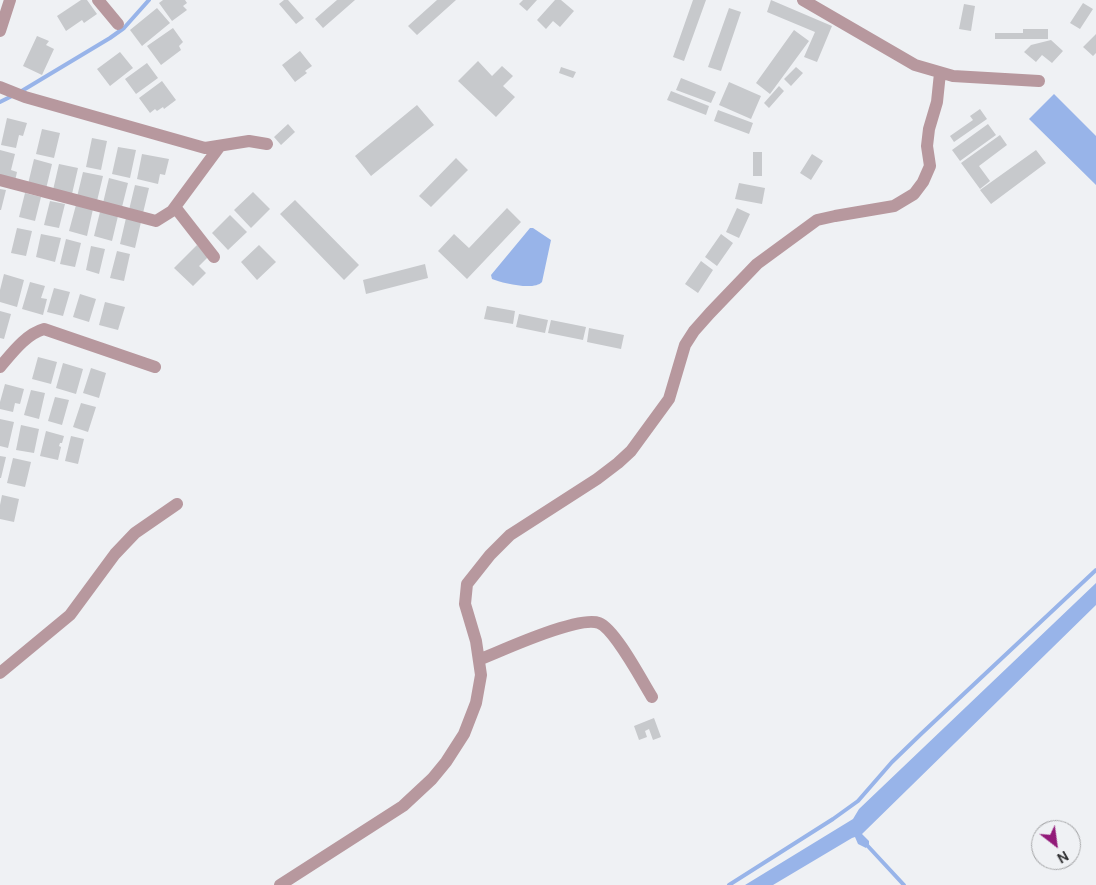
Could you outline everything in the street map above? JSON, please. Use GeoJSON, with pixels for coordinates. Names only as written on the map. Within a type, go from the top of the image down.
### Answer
{"type":"FeatureCollection","features":[{"type":"Feature","properties":{"kind":"street"},"geometry":{"type":"LineString","coordinates":[[0,31],[10,0]]}},
{"type":"Feature","properties":{"kind":"street"},"geometry":{"type":"LineString","coordinates":[[98,0],[118,24]]}},
{"type":"Feature","properties":{"kind":"street"},"geometry":{"type":"LineString","coordinates":[[803,0],[915,65],[953,76],[1039,81]]}},
{"type":"Feature","properties":{"kind":"street"},"geometry":{"type":"LineString","coordinates":[[280,885],[402,806],[432,779],[446,762],[464,734],[476,703],[481,674],[465,604],[467,584],[490,555],[510,535],[597,479],[631,451],[669,398],[685,345],[694,331],[757,264],[817,220],[894,206],[914,194],[923,182],[930,166],[927,146],[929,129],[937,102],[940,73]]}},
{"type":"Feature","properties":{"kind":"street"},"geometry":{"type":"LineString","coordinates":[[0,87],[25,97],[205,148],[249,141],[267,144]]}},
{"type":"Feature","properties":{"kind":"street"},"geometry":{"type":"LineString","coordinates":[[0,180],[156,221],[172,212],[220,146]]}},
{"type":"Feature","properties":{"kind":"street"},"geometry":{"type":"LineString","coordinates":[[175,207],[214,257]]}},
{"type":"Feature","properties":{"kind":"street"},"geometry":{"type":"LineString","coordinates":[[0,367],[20,345],[37,331],[44,329],[155,367]]}},
{"type":"Feature","properties":{"kind":"street"},"geometry":{"type":"LineString","coordinates":[[0,673],[70,615],[115,554],[135,533],[177,504]]}},
{"type":"Feature","properties":{"kind":"street"},"geometry":{"type":"LineString","coordinates":[[479,660],[525,640],[582,622],[598,622],[611,632],[652,697]]}},
{"type":"Feature","properties":{"kind":"water"},"geometry":{"type":"Polygon","coordinates":[[[1054,94],[1096,136],[1096,185],[1029,119],[1054,94]]]}},
{"type":"Feature","properties":{"kind":"water"},"geometry":{"type":"Polygon","coordinates":[[[530,228],[551,240],[542,282],[538,285],[525,286],[492,279],[491,275],[530,228]]]}},
{"type":"Feature","properties":{"kind":"water"},"geometry":{"type":"Polygon","coordinates":[[[1096,583],[1096,605],[862,834],[869,841],[866,848],[858,844],[855,837],[773,885],[745,885],[853,819],[859,809],[1096,583]]]}},
{"type":"Feature","properties":{"kind":"building"},"geometry":{"type":"Polygon","coordinates":[[[81,0],[87,0],[97,14],[84,23],[82,20],[66,31],[57,16],[81,0]]]}},
{"type":"Feature","properties":{"kind":"building"},"geometry":{"type":"Polygon","coordinates":[[[163,0],[185,0],[187,3],[183,6],[187,10],[172,21],[159,3],[163,0]]]}},
{"type":"Feature","properties":{"kind":"building"},"geometry":{"type":"Polygon","coordinates":[[[284,0],[288,0],[304,18],[296,24],[279,4],[284,0]]]}},
{"type":"Feature","properties":{"kind":"building"},"geometry":{"type":"Polygon","coordinates":[[[337,0],[355,0],[323,28],[315,19],[337,0]]]}},
{"type":"Feature","properties":{"kind":"building"},"geometry":{"type":"Polygon","coordinates":[[[437,0],[456,0],[417,35],[408,26],[437,0]]]}},
{"type":"Feature","properties":{"kind":"building"},"geometry":{"type":"Polygon","coordinates":[[[523,0],[537,0],[527,11],[519,4],[523,0]]]}},
{"type":"Feature","properties":{"kind":"building"},"geometry":{"type":"Polygon","coordinates":[[[555,0],[561,0],[574,11],[560,27],[553,21],[546,29],[537,20],[555,0]]]}},
{"type":"Feature","properties":{"kind":"building"},"geometry":{"type":"Polygon","coordinates":[[[693,0],[706,0],[684,61],[673,57],[693,0]]]}},
{"type":"Feature","properties":{"kind":"building"},"geometry":{"type":"Polygon","coordinates":[[[771,0],[832,26],[817,62],[804,57],[815,32],[767,12],[771,0]]]}},
{"type":"Feature","properties":{"kind":"building"},"geometry":{"type":"Polygon","coordinates":[[[1083,3],[1093,9],[1080,29],[1070,23],[1083,3]]]}},
{"type":"Feature","properties":{"kind":"building"},"geometry":{"type":"Polygon","coordinates":[[[964,4],[975,6],[971,31],[959,29],[964,4]]]}},
{"type":"Feature","properties":{"kind":"building"},"geometry":{"type":"Polygon","coordinates":[[[157,8],[170,23],[142,46],[130,30],[157,8]]]}},
{"type":"Feature","properties":{"kind":"building"},"geometry":{"type":"Polygon","coordinates":[[[729,8],[741,12],[721,71],[708,67],[729,8]]]}},
{"type":"Feature","properties":{"kind":"building"},"geometry":{"type":"Polygon","coordinates":[[[173,28],[183,42],[179,46],[181,50],[161,65],[147,46],[173,28]]]}},
{"type":"Feature","properties":{"kind":"building"},"geometry":{"type":"Polygon","coordinates":[[[1023,29],[1048,29],[1048,39],[995,39],[995,33],[1023,33],[1023,29]]]}},
{"type":"Feature","properties":{"kind":"building"},"geometry":{"type":"Polygon","coordinates":[[[794,30],[809,41],[770,94],[756,83],[794,30]]]}},
{"type":"Feature","properties":{"kind":"building"},"geometry":{"type":"Polygon","coordinates":[[[1096,34],[1096,53],[1093,56],[1083,47],[1096,34]]]}},
{"type":"Feature","properties":{"kind":"building"},"geometry":{"type":"Polygon","coordinates":[[[37,36],[49,41],[46,45],[54,49],[42,75],[23,66],[37,36]]]}},
{"type":"Feature","properties":{"kind":"building"},"geometry":{"type":"Polygon","coordinates":[[[1051,40],[1063,51],[1052,63],[1042,55],[1036,62],[1024,52],[1031,45],[1051,40]]]}},
{"type":"Feature","properties":{"kind":"building"},"geometry":{"type":"Polygon","coordinates":[[[300,51],[312,66],[305,71],[307,73],[295,82],[282,65],[300,51]]]}},
{"type":"Feature","properties":{"kind":"building"},"geometry":{"type":"Polygon","coordinates":[[[120,52],[133,68],[110,86],[97,69],[120,52]]]}},
{"type":"Feature","properties":{"kind":"building"},"geometry":{"type":"Polygon","coordinates":[[[478,61],[492,76],[502,66],[513,76],[503,86],[515,97],[496,117],[458,81],[478,61]]]}},
{"type":"Feature","properties":{"kind":"building"},"geometry":{"type":"Polygon","coordinates":[[[147,63],[158,78],[136,94],[125,79],[147,63]]]}},
{"type":"Feature","properties":{"kind":"building"},"geometry":{"type":"Polygon","coordinates":[[[561,67],[576,72],[573,78],[559,73],[561,67]]]}},
{"type":"Feature","properties":{"kind":"building"},"geometry":{"type":"Polygon","coordinates":[[[796,67],[803,73],[791,86],[784,79],[796,67]]]}},
{"type":"Feature","properties":{"kind":"building"},"geometry":{"type":"Polygon","coordinates":[[[681,78],[716,92],[711,103],[676,90],[681,78]]]}},
{"type":"Feature","properties":{"kind":"building"},"geometry":{"type":"Polygon","coordinates":[[[162,81],[176,100],[164,109],[163,107],[157,111],[155,109],[150,113],[139,98],[162,81]]]}},
{"type":"Feature","properties":{"kind":"building"},"geometry":{"type":"Polygon","coordinates":[[[729,82],[761,96],[751,119],[719,105],[729,82]]]}},
{"type":"Feature","properties":{"kind":"building"},"geometry":{"type":"Polygon","coordinates":[[[779,86],[784,91],[769,108],[764,103],[779,86]]]}},
{"type":"Feature","properties":{"kind":"building"},"geometry":{"type":"Polygon","coordinates":[[[671,91],[709,106],[706,115],[667,100],[671,91]]]}},
{"type":"Feature","properties":{"kind":"building"},"geometry":{"type":"Polygon","coordinates":[[[417,105],[434,125],[371,176],[355,156],[417,105]]]}},
{"type":"Feature","properties":{"kind":"building"},"geometry":{"type":"Polygon","coordinates":[[[980,109],[987,119],[954,142],[950,136],[973,120],[970,116],[980,109]]]}},
{"type":"Feature","properties":{"kind":"building"},"geometry":{"type":"Polygon","coordinates":[[[718,110],[753,123],[749,134],[714,121],[718,110]]]}},
{"type":"Feature","properties":{"kind":"building"},"geometry":{"type":"Polygon","coordinates":[[[7,118],[27,123],[23,136],[19,135],[16,148],[1,145],[7,118]]]}},
{"type":"Feature","properties":{"kind":"building"},"geometry":{"type":"Polygon","coordinates":[[[288,124],[295,132],[281,145],[274,137],[288,124]]]}},
{"type":"Feature","properties":{"kind":"building"},"geometry":{"type":"Polygon","coordinates":[[[988,124],[996,135],[960,161],[952,150],[988,124]]]}},
{"type":"Feature","properties":{"kind":"building"},"geometry":{"type":"Polygon","coordinates":[[[42,129],[60,133],[54,158],[36,154],[42,129]]]}},
{"type":"Feature","properties":{"kind":"building"},"geometry":{"type":"Polygon","coordinates":[[[1000,135],[1007,145],[979,166],[990,181],[980,189],[961,163],[1000,135]]]}},
{"type":"Feature","properties":{"kind":"building"},"geometry":{"type":"Polygon","coordinates":[[[92,138],[107,141],[101,170],[86,167],[92,138]]]}},
{"type":"Feature","properties":{"kind":"building"},"geometry":{"type":"Polygon","coordinates":[[[118,147],[136,150],[130,178],[112,174],[118,147]]]}},
{"type":"Feature","properties":{"kind":"building"},"geometry":{"type":"Polygon","coordinates":[[[0,150],[15,154],[11,170],[17,172],[15,181],[0,177],[0,150]]]}},
{"type":"Feature","properties":{"kind":"building"},"geometry":{"type":"Polygon","coordinates":[[[1036,150],[1046,163],[991,204],[980,190],[1036,150]]]}},
{"type":"Feature","properties":{"kind":"building"},"geometry":{"type":"Polygon","coordinates":[[[753,152],[762,152],[762,176],[753,176],[753,152]]]}},
{"type":"Feature","properties":{"kind":"building"},"geometry":{"type":"Polygon","coordinates":[[[142,154],[169,159],[165,175],[160,174],[158,184],[137,179],[142,154]]]}},
{"type":"Feature","properties":{"kind":"building"},"geometry":{"type":"Polygon","coordinates":[[[812,154],[823,161],[811,180],[800,173],[812,154]]]}},
{"type":"Feature","properties":{"kind":"building"},"geometry":{"type":"Polygon","coordinates":[[[456,158],[468,170],[431,207],[419,196],[456,158]]]}},
{"type":"Feature","properties":{"kind":"building"},"geometry":{"type":"Polygon","coordinates":[[[34,159],[52,164],[46,189],[28,184],[34,159]]]}},
{"type":"Feature","properties":{"kind":"building"},"geometry":{"type":"Polygon","coordinates":[[[59,164],[78,168],[72,194],[53,190],[59,164]]]}},
{"type":"Feature","properties":{"kind":"building"},"geometry":{"type":"Polygon","coordinates":[[[83,172],[103,176],[97,201],[77,197],[83,172]]]}},
{"type":"Feature","properties":{"kind":"building"},"geometry":{"type":"Polygon","coordinates":[[[109,178],[128,183],[122,207],[103,203],[109,178]]]}},
{"type":"Feature","properties":{"kind":"building"},"geometry":{"type":"Polygon","coordinates":[[[739,183],[765,188],[762,204],[735,199],[739,183]]]}},
{"type":"Feature","properties":{"kind":"building"},"geometry":{"type":"Polygon","coordinates":[[[135,185],[149,188],[143,213],[129,210],[135,185]]]}},
{"type":"Feature","properties":{"kind":"building"},"geometry":{"type":"Polygon","coordinates":[[[0,189],[6,190],[1,210],[0,210],[0,189]]]}},
{"type":"Feature","properties":{"kind":"building"},"geometry":{"type":"Polygon","coordinates":[[[253,192],[270,209],[251,228],[234,210],[253,192]]]}},
{"type":"Feature","properties":{"kind":"building"},"geometry":{"type":"Polygon","coordinates":[[[25,193],[41,197],[35,221],[19,217],[25,193]]]}},
{"type":"Feature","properties":{"kind":"building"},"geometry":{"type":"Polygon","coordinates":[[[295,200],[359,265],[344,280],[280,214],[295,200]]]}},
{"type":"Feature","properties":{"kind":"building"},"geometry":{"type":"Polygon","coordinates":[[[50,201],[65,204],[59,228],[44,225],[50,201]]]}},
{"type":"Feature","properties":{"kind":"building"},"geometry":{"type":"Polygon","coordinates":[[[76,205],[93,209],[87,236],[69,231],[76,205]]]}},
{"type":"Feature","properties":{"kind":"building"},"geometry":{"type":"Polygon","coordinates":[[[507,208],[521,222],[467,279],[438,251],[454,234],[469,248],[507,208]]]}},
{"type":"Feature","properties":{"kind":"building"},"geometry":{"type":"Polygon","coordinates":[[[737,208],[750,214],[739,238],[726,232],[737,208]]]}},
{"type":"Feature","properties":{"kind":"building"},"geometry":{"type":"Polygon","coordinates":[[[100,212],[118,216],[112,241],[94,236],[100,212]]]}},
{"type":"Feature","properties":{"kind":"building"},"geometry":{"type":"Polygon","coordinates":[[[230,215],[247,232],[228,250],[212,233],[230,215]]]}},
{"type":"Feature","properties":{"kind":"building"},"geometry":{"type":"Polygon","coordinates":[[[126,218],[141,222],[135,248],[120,244],[126,218]]]}},
{"type":"Feature","properties":{"kind":"building"},"geometry":{"type":"Polygon","coordinates":[[[17,228],[32,231],[26,256],[11,253],[17,228]]]}},
{"type":"Feature","properties":{"kind":"building"},"geometry":{"type":"Polygon","coordinates":[[[41,234],[61,238],[55,262],[36,257],[41,234]]]}},
{"type":"Feature","properties":{"kind":"building"},"geometry":{"type":"Polygon","coordinates":[[[721,234],[733,243],[717,266],[705,257],[721,234]]]}},
{"type":"Feature","properties":{"kind":"building"},"geometry":{"type":"Polygon","coordinates":[[[66,239],[81,243],[75,267],[60,264],[66,239]]]}},
{"type":"Feature","properties":{"kind":"building"},"geometry":{"type":"Polygon","coordinates":[[[197,245],[208,257],[199,266],[206,273],[193,286],[174,268],[197,245]]]}},
{"type":"Feature","properties":{"kind":"building"},"geometry":{"type":"Polygon","coordinates":[[[259,245],[276,262],[257,280],[241,262],[259,245]]]}},
{"type":"Feature","properties":{"kind":"building"},"geometry":{"type":"Polygon","coordinates":[[[91,246],[105,249],[99,274],[86,270],[91,246]]]}},
{"type":"Feature","properties":{"kind":"building"},"geometry":{"type":"Polygon","coordinates":[[[117,251],[130,254],[124,281],[110,278],[117,251]]]}},
{"type":"Feature","properties":{"kind":"building"},"geometry":{"type":"Polygon","coordinates":[[[701,261],[713,270],[698,293],[685,284],[701,261]]]}},
{"type":"Feature","properties":{"kind":"building"},"geometry":{"type":"Polygon","coordinates":[[[425,264],[428,278],[366,294],[363,280],[425,264]]]}},
{"type":"Feature","properties":{"kind":"building"},"geometry":{"type":"Polygon","coordinates":[[[4,274],[24,280],[17,307],[0,302],[0,290],[4,274]]]}},
{"type":"Feature","properties":{"kind":"building"},"geometry":{"type":"Polygon","coordinates":[[[30,282],[45,286],[41,298],[47,299],[43,315],[22,309],[30,282]]]}},
{"type":"Feature","properties":{"kind":"building"},"geometry":{"type":"Polygon","coordinates":[[[54,288],[70,292],[63,316],[47,312],[54,288]]]}},
{"type":"Feature","properties":{"kind":"building"},"geometry":{"type":"Polygon","coordinates":[[[80,294],[96,299],[89,322],[73,317],[80,294]]]}},
{"type":"Feature","properties":{"kind":"building"},"geometry":{"type":"Polygon","coordinates":[[[105,302],[125,307],[118,330],[99,325],[105,302]]]}},
{"type":"Feature","properties":{"kind":"building"},"geometry":{"type":"Polygon","coordinates":[[[487,306],[515,311],[513,324],[484,319],[487,306]]]}},
{"type":"Feature","properties":{"kind":"building"},"geometry":{"type":"Polygon","coordinates":[[[0,311],[11,314],[4,339],[0,338],[0,311]]]}},
{"type":"Feature","properties":{"kind":"building"},"geometry":{"type":"Polygon","coordinates":[[[519,314],[548,320],[545,333],[516,327],[519,314]]]}},
{"type":"Feature","properties":{"kind":"building"},"geometry":{"type":"Polygon","coordinates":[[[551,320],[586,327],[583,340],[548,333],[551,320]]]}},
{"type":"Feature","properties":{"kind":"building"},"geometry":{"type":"Polygon","coordinates":[[[589,328],[624,335],[621,349],[587,342],[589,328]]]}},
{"type":"Feature","properties":{"kind":"building"},"geometry":{"type":"Polygon","coordinates":[[[38,357],[57,362],[51,384],[32,379],[38,357]]]}},
{"type":"Feature","properties":{"kind":"building"},"geometry":{"type":"Polygon","coordinates":[[[63,363],[83,369],[76,394],[56,388],[63,363]]]}},
{"type":"Feature","properties":{"kind":"building"},"geometry":{"type":"Polygon","coordinates":[[[91,368],[106,373],[99,398],[83,393],[91,368]]]}},
{"type":"Feature","properties":{"kind":"building"},"geometry":{"type":"Polygon","coordinates":[[[5,384],[24,389],[20,404],[15,403],[13,412],[0,409],[5,384]]]}},
{"type":"Feature","properties":{"kind":"building"},"geometry":{"type":"Polygon","coordinates":[[[31,390],[45,393],[39,419],[24,415],[31,390]]]}},
{"type":"Feature","properties":{"kind":"building"},"geometry":{"type":"Polygon","coordinates":[[[55,397],[69,400],[62,425],[48,421],[55,397]]]}},
{"type":"Feature","properties":{"kind":"building"},"geometry":{"type":"Polygon","coordinates":[[[81,403],[96,407],[88,432],[73,427],[81,403]]]}},
{"type":"Feature","properties":{"kind":"building"},"geometry":{"type":"Polygon","coordinates":[[[0,419],[14,422],[8,448],[0,446],[0,419]]]}},
{"type":"Feature","properties":{"kind":"building"},"geometry":{"type":"Polygon","coordinates":[[[21,425],[39,429],[34,453],[16,450],[21,425]]]}},
{"type":"Feature","properties":{"kind":"building"},"geometry":{"type":"Polygon","coordinates":[[[46,431],[64,436],[59,446],[61,447],[58,460],[40,456],[46,431]]]}},
{"type":"Feature","properties":{"kind":"building"},"geometry":{"type":"Polygon","coordinates":[[[71,436],[84,439],[78,464],[65,461],[71,436]]]}},
{"type":"Feature","properties":{"kind":"building"},"geometry":{"type":"Polygon","coordinates":[[[0,456],[6,457],[1,478],[0,478],[0,456]]]}},
{"type":"Feature","properties":{"kind":"building"},"geometry":{"type":"Polygon","coordinates":[[[13,458],[31,462],[25,487],[7,483],[13,458]]]}},
{"type":"Feature","properties":{"kind":"building"},"geometry":{"type":"Polygon","coordinates":[[[2,495],[19,499],[14,522],[0,519],[2,495]]]}},
{"type":"Feature","properties":{"kind":"building"},"geometry":{"type":"Polygon","coordinates":[[[654,718],[661,737],[653,740],[649,729],[645,731],[647,737],[639,740],[634,726],[654,718]]]}},
{"type":"Feature","properties":{"kind":"waterway"},"geometry":{"type":"LineString","coordinates":[[20,92],[110,38],[124,28],[149,0]]}},
{"type":"Feature","properties":{"kind":"waterway"},"geometry":{"type":"LineString","coordinates":[[0,102],[14,95]]}},
{"type":"Feature","properties":{"kind":"waterway"},"geometry":{"type":"LineString","coordinates":[[729,885],[858,801],[892,762],[1096,570]]}},
{"type":"Feature","properties":{"kind":"waterway"},"geometry":{"type":"LineString","coordinates":[[865,843],[904,885]]}}]}
